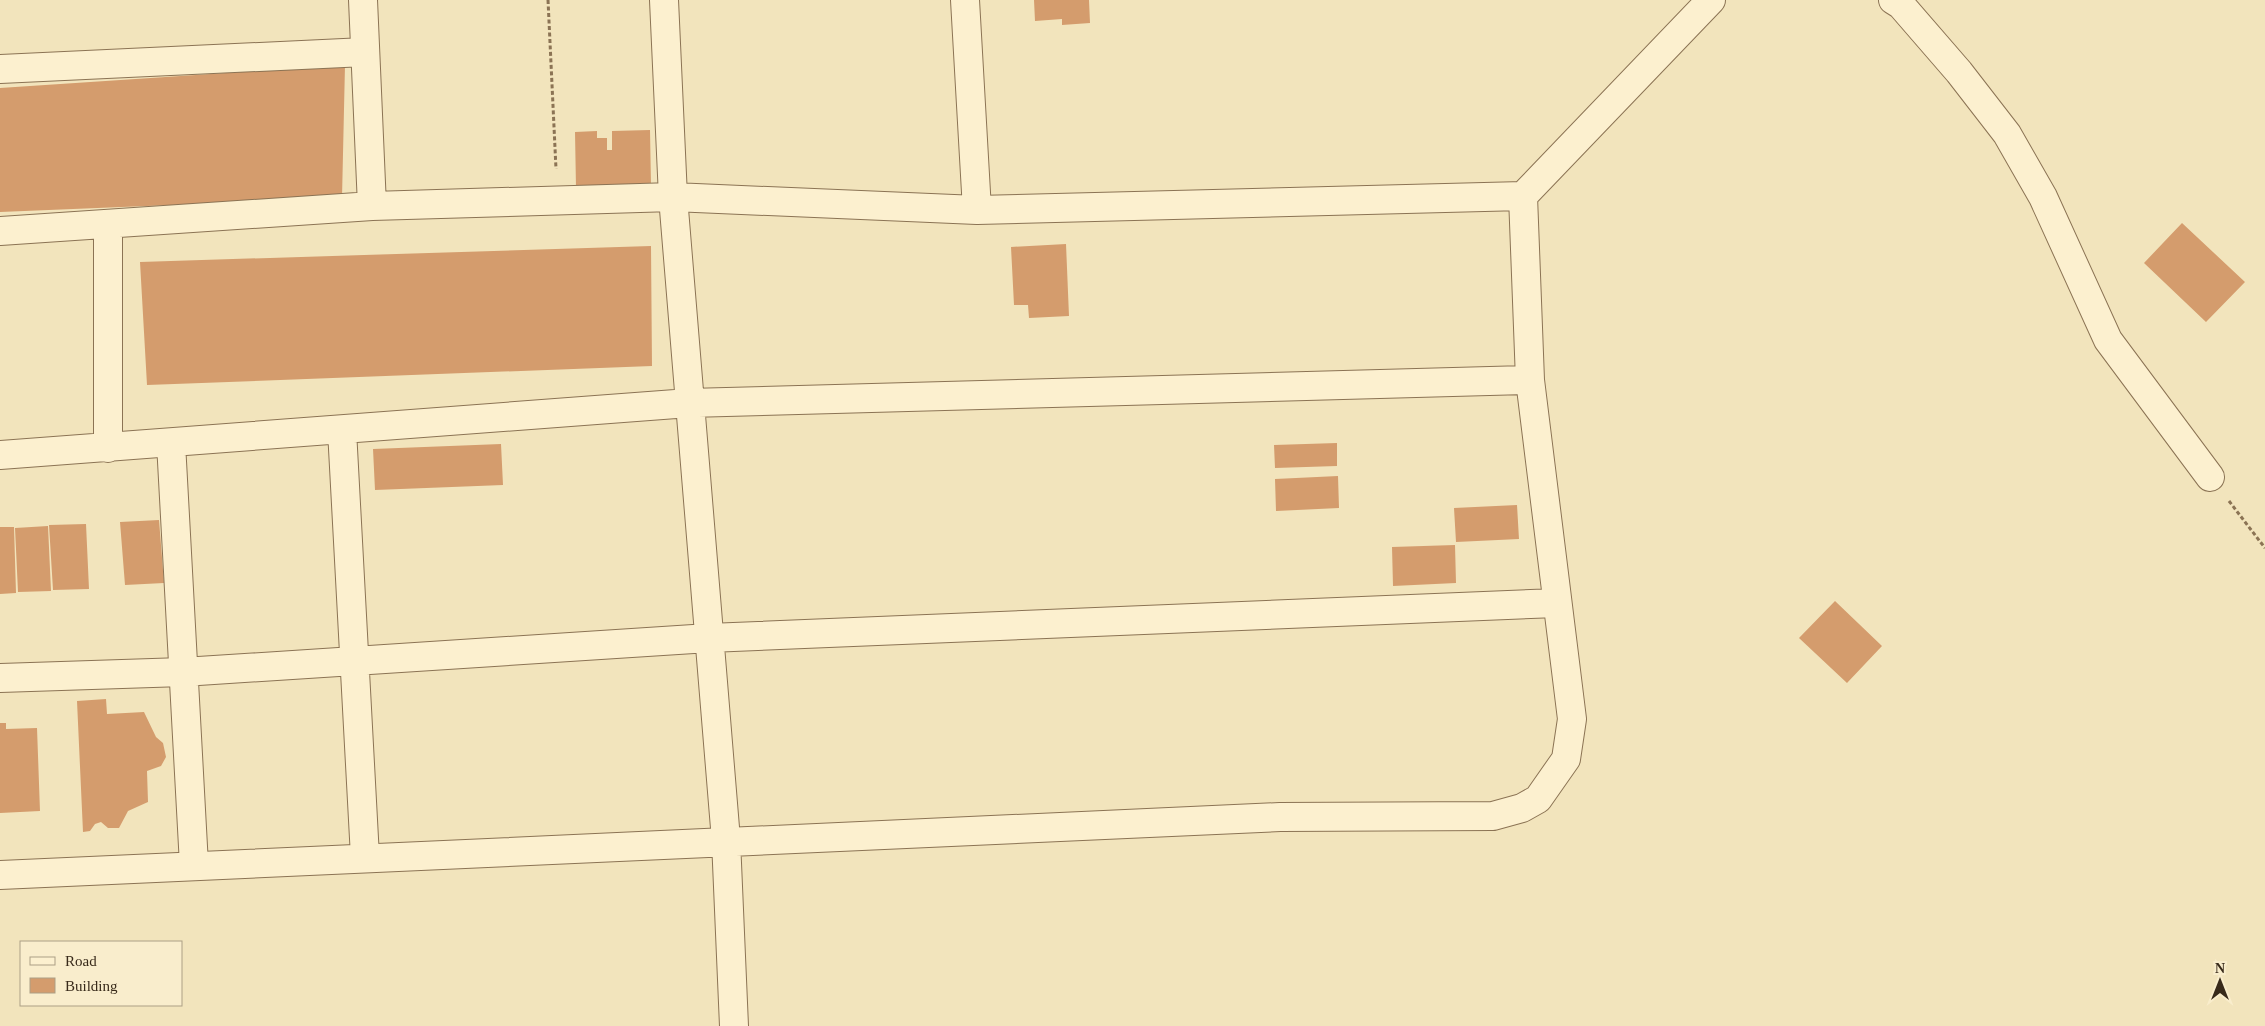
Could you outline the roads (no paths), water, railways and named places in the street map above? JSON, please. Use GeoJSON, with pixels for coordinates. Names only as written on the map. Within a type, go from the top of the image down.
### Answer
{"type":"FeatureCollection","features":[{"type":"Feature","properties":{"kind":"street"},"geometry":{"type":"LineString","coordinates":[[363,0],[372,206]]}},
{"type":"Feature","properties":{"kind":"street"},"geometry":{"type":"LineString","coordinates":[[664,0],[673,197],[726,840],[734,1026]]}},
{"type":"Feature","properties":{"kind":"street"},"geometry":{"type":"LineString","coordinates":[[965,0],[977,210]]}},
{"type":"Feature","properties":{"kind":"street"},"geometry":{"type":"LineString","coordinates":[[0,231],[372,206],[673,197],[977,210],[1523,196],[1711,0]]}},
{"type":"Feature","properties":{"kind":"street"},"geometry":{"type":"LineString","coordinates":[[1893,0],[1901,5],[1959,72],[2007,134],[2043,197],[2108,340],[2210,477]]}},
{"type":"Feature","properties":{"kind":"street"},"geometry":{"type":"LineString","coordinates":[[0,69],[365,52]]}},
{"type":"Feature","properties":{"kind":"street"},"geometry":{"type":"LineString","coordinates":[[0,875],[726,840],[1280,816],[1493,816],[1522,808],[1538,799],[1566,759],[1572,719],[1530,380],[1523,196]]}},
{"type":"Feature","properties":{"kind":"street"},"geometry":{"type":"LineString","coordinates":[[108,224],[108,448]]}},
{"type":"Feature","properties":{"kind":"street"},"geometry":{"type":"LineString","coordinates":[[0,455],[689,403],[1530,380]]}},
{"type":"Feature","properties":{"kind":"street"},"geometry":{"type":"LineString","coordinates":[[342,430],[365,857]]}},
{"type":"Feature","properties":{"kind":"street"},"geometry":{"type":"LineString","coordinates":[[170,443],[194,865]]}},
{"type":"Feature","properties":{"kind":"street"},"geometry":{"type":"LineString","coordinates":[[0,678],[183,672],[709,638],[1557,603]]}}]}
